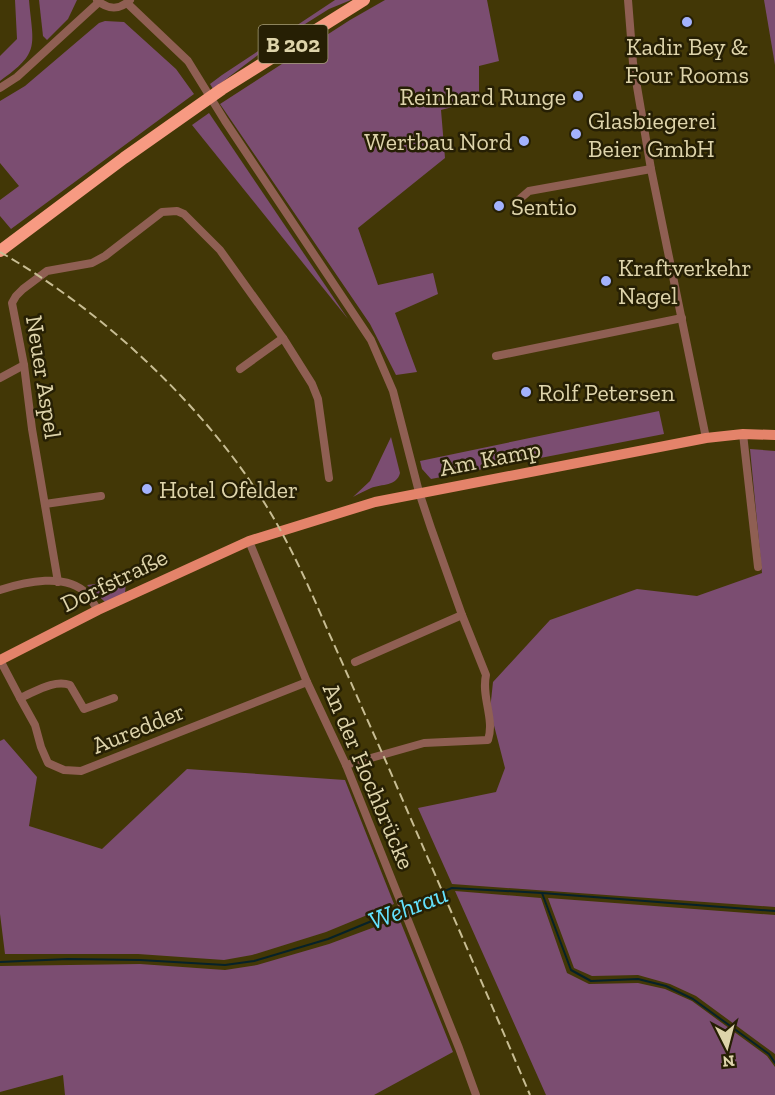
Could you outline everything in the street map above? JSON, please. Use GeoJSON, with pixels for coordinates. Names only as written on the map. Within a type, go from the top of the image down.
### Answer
{"type":"FeatureCollection","features":[{"type":"Feature","properties":{"kind":"highway","name":"B 202"},"geometry":{"type":"LineString","coordinates":[[0,251],[124,158],[222,89],[364,0]]}},
{"type":"Feature","properties":{"kind":"main road","name":"Am Kamp"},"geometry":{"type":"LineString","coordinates":[[249,541],[356,507],[419,492],[453,488],[706,438],[743,434],[775,435]]}},
{"type":"Feature","properties":{"kind":"main road","name":"Dorfstraße"},"geometry":{"type":"LineString","coordinates":[[0,660],[98,610],[249,541]]}},
{"type":"Feature","properties":{"kind":"street"},"geometry":{"type":"LineString","coordinates":[[628,0],[633,63],[651,168],[706,438]]}},
{"type":"Feature","properties":{"kind":"street"},"geometry":{"type":"LineString","coordinates":[[0,88],[17,77],[98,1],[110,8],[116,8],[129,2],[188,61],[370,340],[393,391],[419,492],[462,615],[486,675],[485,695],[492,729],[488,740],[424,742],[346,765]]}},
{"type":"Feature","properties":{"kind":"street"},"geometry":{"type":"LineString","coordinates":[[514,204],[529,191],[651,168]]}},
{"type":"Feature","properties":{"kind":"street","name":"Neuer Aspel"},"geometry":{"type":"LineString","coordinates":[[58,582],[12,303],[15,296],[47,271],[92,262],[105,256],[162,212],[177,211],[196,225],[220,250],[283,338]]}},
{"type":"Feature","properties":{"kind":"street"},"geometry":{"type":"LineString","coordinates":[[496,356],[682,318]]}},
{"type":"Feature","properties":{"kind":"street"},"geometry":{"type":"LineString","coordinates":[[240,369],[283,338],[312,384],[318,399],[329,478]]}},
{"type":"Feature","properties":{"kind":"street"},"geometry":{"type":"LineString","coordinates":[[0,378],[24,365]]}},
{"type":"Feature","properties":{"kind":"street"},"geometry":{"type":"LineString","coordinates":[[743,434],[758,567]]}},
{"type":"Feature","properties":{"kind":"street"},"geometry":{"type":"LineString","coordinates":[[45,504],[101,496]]}},
{"type":"Feature","properties":{"kind":"street","name":"An der Hochbrücke"},"geometry":{"type":"LineString","coordinates":[[249,541],[307,682],[346,765],[476,1095]]}},
{"type":"Feature","properties":{"kind":"street"},"geometry":{"type":"LineString","coordinates":[[0,590],[32,581],[72,583],[87,593],[98,610]]}},
{"type":"Feature","properties":{"kind":"street"},"geometry":{"type":"LineString","coordinates":[[355,662],[462,615]]}},
{"type":"Feature","properties":{"kind":"street","name":"Auredder"},"geometry":{"type":"LineString","coordinates":[[0,660],[35,725],[48,763],[64,770],[81,771],[307,682]]}},
{"type":"Feature","properties":{"kind":"street","name":"Auredder"},"geometry":{"type":"LineString","coordinates":[[20,698],[47,686],[63,682],[70,685],[84,709],[114,698]]}},
{"type":"Feature","properties":{"kind":"shaded area"},"geometry":{"type":"Polygon","coordinates":[[[15,0],[29,0],[32,28],[31,47],[22,63],[0,81],[0,56],[17,39],[15,0]]]}},
{"type":"Feature","properties":{"kind":"shaded area"},"geometry":{"type":"Polygon","coordinates":[[[39,0],[77,0],[68,19],[47,40],[43,36],[39,0]]]}},
{"type":"Feature","properties":{"kind":"shaded area"},"geometry":{"type":"Polygon","coordinates":[[[335,0],[351,0],[329,9],[270,46],[213,89],[210,84],[222,75],[335,0]]]}},
{"type":"Feature","properties":{"kind":"shaded area"},"geometry":{"type":"Polygon","coordinates":[[[385,0],[487,0],[499,61],[479,66],[479,100],[441,110],[445,158],[358,228],[378,285],[433,273],[438,294],[395,313],[417,372],[396,375],[370,324],[220,104],[385,0]]]}},
{"type":"Feature","properties":{"kind":"shaded area"},"geometry":{"type":"Polygon","coordinates":[[[764,0],[775,0],[775,65],[764,0]]]}},
{"type":"Feature","properties":{"kind":"shaded area"},"geometry":{"type":"Polygon","coordinates":[[[124,22],[176,69],[194,94],[11,229],[0,216],[0,200],[19,186],[0,163],[0,101],[25,86],[99,23],[124,22]]]}},
{"type":"Feature","properties":{"kind":"shaded area"},"geometry":{"type":"Polygon","coordinates":[[[209,113],[348,319],[192,125],[209,113]]]}},
{"type":"Feature","properties":{"kind":"shaded area"},"geometry":{"type":"Polygon","coordinates":[[[659,411],[664,434],[431,479],[422,469],[420,461],[659,411]]]}},
{"type":"Feature","properties":{"kind":"shaded area"},"geometry":{"type":"Polygon","coordinates":[[[391,437],[400,473],[398,477],[392,482],[371,488],[353,497],[370,481],[391,437]]]}},
{"type":"Feature","properties":{"kind":"shaded area"},"geometry":{"type":"Polygon","coordinates":[[[750,449],[775,451],[775,907],[452,884],[418,808],[496,792],[505,768],[490,710],[493,682],[550,620],[637,589],[697,596],[762,573],[750,449]]]}},
{"type":"Feature","properties":{"kind":"shaded area"},"geometry":{"type":"Polygon","coordinates":[[[126,580],[125,594],[106,603],[87,585],[126,580]]]}},
{"type":"Feature","properties":{"kind":"shaded area"},"geometry":{"type":"Polygon","coordinates":[[[4,739],[37,777],[29,826],[102,849],[187,769],[345,780],[394,904],[326,932],[252,955],[224,960],[138,954],[5,954],[0,914],[0,741],[4,739]]]}},
{"type":"Feature","properties":{"kind":"shaded area"},"geometry":{"type":"Polygon","coordinates":[[[455,891],[541,898],[567,973],[589,984],[638,983],[665,989],[692,1001],[767,1056],[775,1067],[775,1095],[546,1095],[455,891]]]}},
{"type":"Feature","properties":{"kind":"shaded area"},"geometry":{"type":"Polygon","coordinates":[[[548,898],[775,915],[775,1054],[696,996],[670,984],[638,975],[592,976],[574,968],[548,898]]]}},
{"type":"Feature","properties":{"kind":"shaded area"},"geometry":{"type":"Polygon","coordinates":[[[399,918],[453,1052],[374,1095],[65,1095],[63,1075],[0,1092],[0,966],[140,964],[225,970],[257,965],[329,944],[399,918]]]}},
{"type":"Feature","properties":{"kind":"waterway","name":"Wehrau"},"geometry":{"type":"LineString","coordinates":[[407,906],[452,888],[542,893],[571,970],[591,981],[638,979],[666,986],[693,999],[769,1054],[775,1063]]}},
{"type":"Feature","properties":{"kind":"waterway"},"geometry":{"type":"LineString","coordinates":[[542,893],[775,911]]}},
{"type":"Feature","properties":{"kind":"waterway","name":"Wehrau"},"geometry":{"type":"LineString","coordinates":[[0,962],[68,959],[225,965],[254,961],[328,939],[401,909]]}},
{"type":"Feature","properties":{"kind":"railway"},"geometry":{"type":"LineString","coordinates":[[0,252],[39,276],[76,303],[149,364],[214,433],[242,469],[267,507],[314,599],[530,1095]]}},
{"type":"Feature","properties":{"kind":"place","name":"Kadir Bey & Four Rooms"},"geometry":{"type":"Point","coordinates":[687,22]}},
{"type":"Feature","properties":{"kind":"place","name":"Reinhard Runge"},"geometry":{"type":"Point","coordinates":[578,96]}},
{"type":"Feature","properties":{"kind":"place","name":"Glasbiegerei Beier GmbH"},"geometry":{"type":"Point","coordinates":[576,134]}},
{"type":"Feature","properties":{"kind":"place","name":"Wertbau Nord"},"geometry":{"type":"Point","coordinates":[524,141]}},
{"type":"Feature","properties":{"kind":"place","name":"Sentio"},"geometry":{"type":"Point","coordinates":[499,206]}},
{"type":"Feature","properties":{"kind":"place","name":"Kraftverkehr Nagel"},"geometry":{"type":"Point","coordinates":[606,281]}},
{"type":"Feature","properties":{"kind":"place","name":"Rolf Petersen"},"geometry":{"type":"Point","coordinates":[526,392]}},
{"type":"Feature","properties":{"kind":"place","name":"Hotel Ofelder"},"geometry":{"type":"Point","coordinates":[147,489]}}]}
